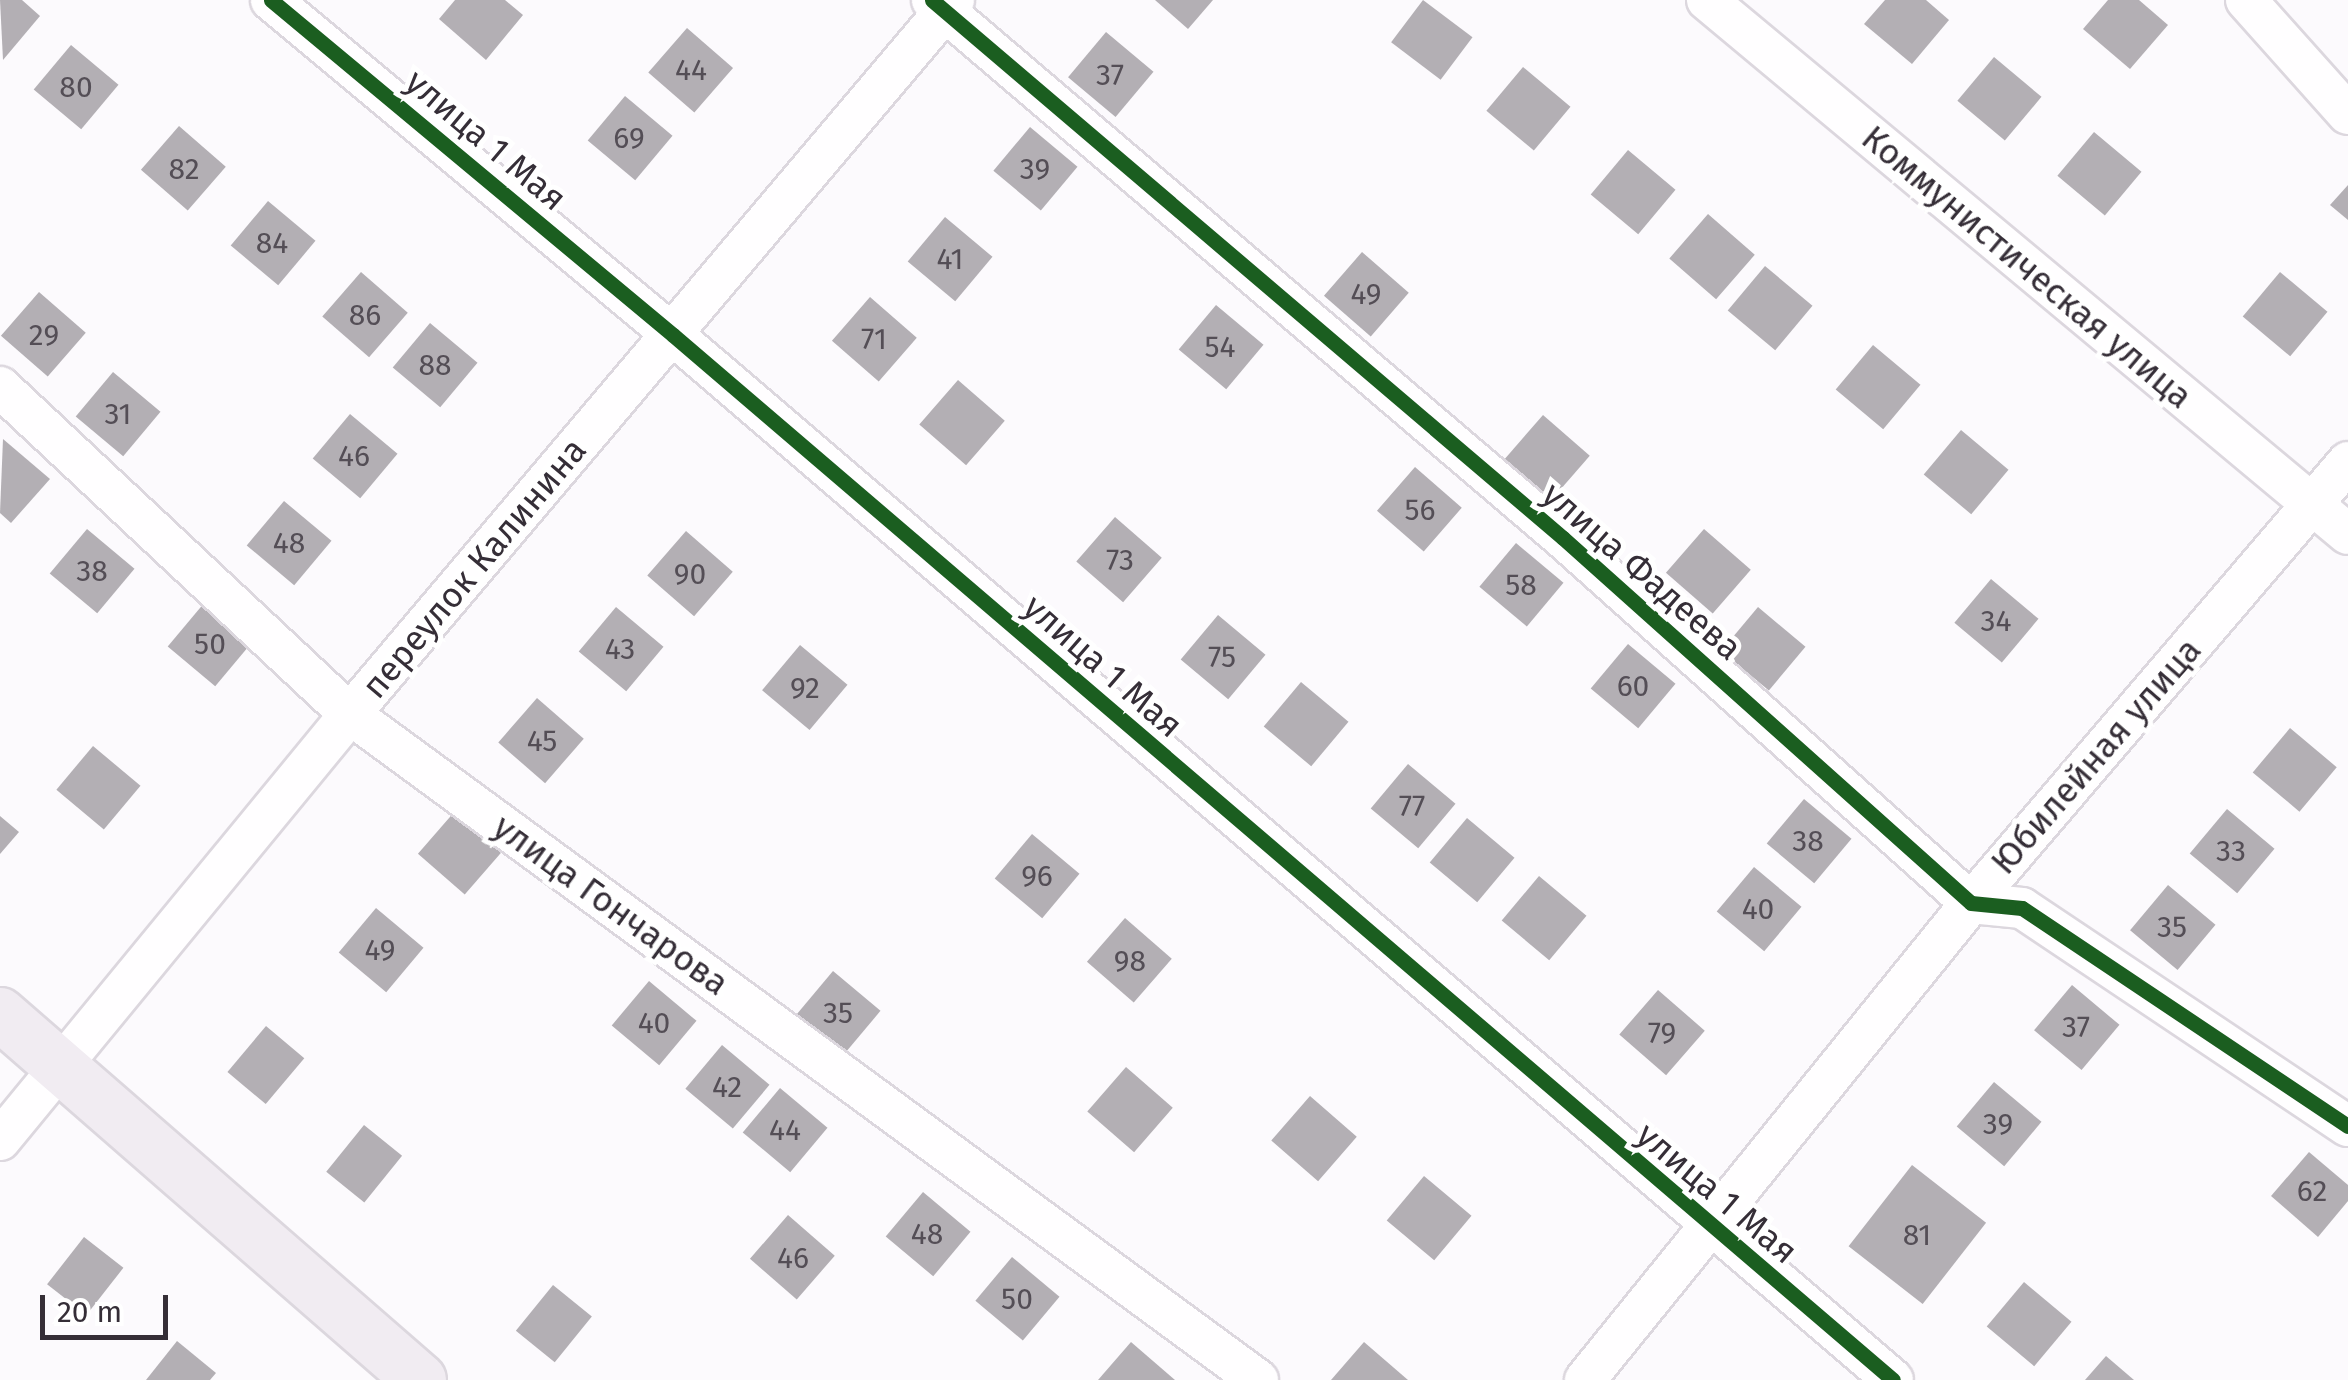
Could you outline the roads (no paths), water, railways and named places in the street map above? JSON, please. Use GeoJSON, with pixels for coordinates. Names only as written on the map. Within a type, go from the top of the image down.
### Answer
{"type":"FeatureCollection","features":[{"type":"Feature","properties":{"kind":"main road"},"geometry":{"type":"LineString","coordinates":[[0,1014],[420,1380]]}},
{"type":"Feature","properties":{"kind":"street","name":"улица 1 Мая"},"geometry":{"type":"LineString","coordinates":[[271,0],[673,335],[1710,1228],[1893,1380]]}},
{"type":"Feature","properties":{"kind":"street","name":"Коммунистическая улица"},"geometry":{"type":"LineString","coordinates":[[1707,0],[2348,534]]}},
{"type":"Feature","properties":{"kind":"street"},"geometry":{"type":"LineString","coordinates":[[2246,0],[2348,114]]}},
{"type":"Feature","properties":{"kind":"street","name":"переулок Калинина"},"geometry":{"type":"LineString","coordinates":[[0,1140],[350,714],[673,335],[943,4]]}},
{"type":"Feature","properties":{"kind":"street","name":"улица Фадеева"},"geometry":{"type":"LineString","coordinates":[[943,4],[1564,538],[1970,902]]}},
{"type":"Feature","properties":{"kind":"street","name":"улица Гончарова"},"geometry":{"type":"LineString","coordinates":[[0,387],[350,714],[1258,1380]]}},
{"type":"Feature","properties":{"kind":"street","name":"Юбилейная улица"},"geometry":{"type":"LineString","coordinates":[[1585,1380],[1970,902],[2348,462]]}},
{"type":"Feature","properties":{"kind":"street"},"geometry":{"type":"LineString","coordinates":[[1970,902],[2022,908],[2348,1126]]}}]}
